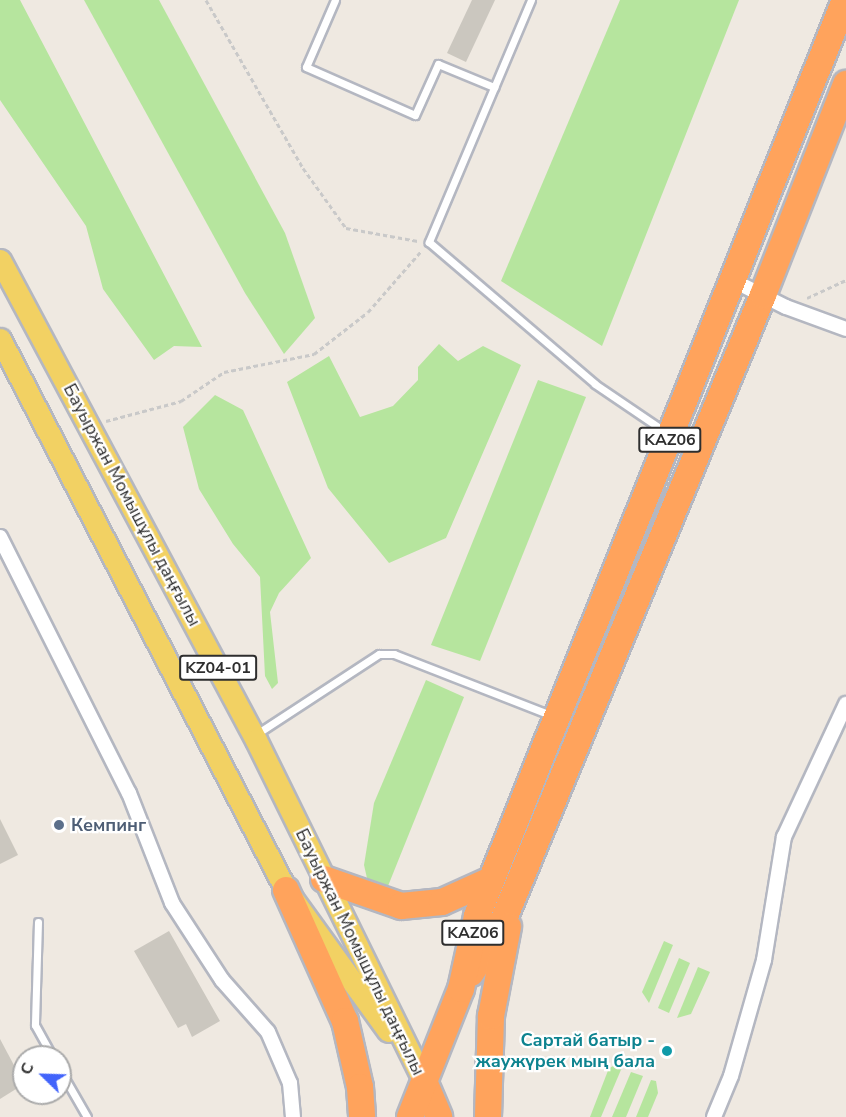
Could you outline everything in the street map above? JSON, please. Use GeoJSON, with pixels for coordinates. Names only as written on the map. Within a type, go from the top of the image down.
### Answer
{"type":"FeatureCollection","features":[{"type":"Feature","properties":{"kind":"highway","name":"KАZ06"},"geometry":{"type":"LineString","coordinates":[[410,1117],[461,988],[477,916],[491,880],[734,281],[845,0]]}},
{"type":"Feature","properties":{"kind":"highway","name":"KАZ06"},"geometry":{"type":"LineString","coordinates":[[461,988],[501,926],[763,295],[846,84]]}},
{"type":"Feature","properties":{"kind":"highway"},"geometry":{"type":"LineString","coordinates":[[324,879],[401,906],[442,902],[491,880]]}},
{"type":"Feature","properties":{"kind":"highway","name":"KZ04-01"},"geometry":{"type":"LineString","coordinates":[[286,890],[345,1021],[360,1087],[362,1117]]}},
{"type":"Feature","properties":{"kind":"highway"},"geometry":{"type":"LineString","coordinates":[[488,1117],[491,1016],[514,894]]}},
{"type":"Feature","properties":{"kind":"highway"},"geometry":{"type":"LineString","coordinates":[[424,1081],[439,1117]]}},
{"type":"Feature","properties":{"kind":"main road","name":"Бауыржан Момышұлы даңғылы"},"geometry":{"type":"LineString","coordinates":[[0,260],[90,424],[254,736],[424,1081]]}},
{"type":"Feature","properties":{"kind":"main road","name":"Бауыржан Момышұлы даңғылы"},"geometry":{"type":"LineString","coordinates":[[0,339],[286,890],[424,1081]]}},
{"type":"Feature","properties":{"kind":"street"},"geometry":{"type":"LineString","coordinates":[[734,281],[786,307],[846,329]]}},
{"type":"Feature","properties":{"kind":"street"},"geometry":{"type":"LineString","coordinates":[[0,537],[129,793],[172,903],[222,980],[268,1032],[290,1083],[293,1117]]}},
{"type":"Feature","properties":{"kind":"street"},"geometry":{"type":"LineString","coordinates":[[714,1117],[731,1076],[764,960],[784,837],[846,704]]}},
{"type":"Feature","properties":{"kind":"lane"},"geometry":{"type":"LineString","coordinates":[[335,0],[306,67],[415,115],[438,64],[494,87]]}},
{"type":"Feature","properties":{"kind":"lane"},"geometry":{"type":"LineString","coordinates":[[531,0],[429,242],[595,384],[671,436]]}},
{"type":"Feature","properties":{"kind":"lane"},"geometry":{"type":"LineString","coordinates":[[254,736],[379,654],[394,654],[558,718]]}},
{"type":"Feature","properties":{"kind":"lane"},"geometry":{"type":"LineString","coordinates":[[38,922],[35,1025],[46,1045]]}},
{"type":"Feature","properties":{"kind":"lane"},"geometry":{"type":"LineString","coordinates":[[72,1091],[87,1117]]}},
{"type":"Feature","properties":{"kind":"path"},"geometry":{"type":"LineString","coordinates":[[206,0],[303,168],[346,228],[391,239],[429,242]]}},
{"type":"Feature","properties":{"kind":"path"},"geometry":{"type":"LineString","coordinates":[[90,424],[181,401],[225,372],[314,354],[368,312],[429,242]]}},
{"type":"Feature","properties":{"kind":"path"},"geometry":{"type":"LineString","coordinates":[[786,307],[846,280]]}},
{"type":"Feature","properties":{"kind":"green space"},"geometry":{"type":"Polygon","coordinates":[[[0,0],[20,0],[202,347],[174,346],[154,360],[103,289],[86,226],[0,100],[0,0]]]}},
{"type":"Feature","properties":{"kind":"green space"},"geometry":{"type":"Polygon","coordinates":[[[84,0],[159,0],[285,233],[315,318],[284,354],[245,293],[84,0]]]}},
{"type":"Feature","properties":{"kind":"green space"},"geometry":{"type":"Polygon","coordinates":[[[620,0],[739,0],[602,346],[501,281],[620,0]]]}},
{"type":"Feature","properties":{"kind":"green space"},"geometry":{"type":"Polygon","coordinates":[[[439,344],[458,361],[483,346],[521,365],[446,538],[389,563],[328,488],[287,382],[329,356],[360,417],[393,406],[418,380],[418,367],[439,344]]]}},
{"type":"Feature","properties":{"kind":"green space"},"geometry":{"type":"Polygon","coordinates":[[[538,380],[586,397],[480,661],[431,645],[538,380]]]}},
{"type":"Feature","properties":{"kind":"green space"},"geometry":{"type":"Polygon","coordinates":[[[215,395],[243,410],[311,558],[279,593],[270,612],[278,683],[272,689],[265,676],[260,577],[233,544],[199,489],[183,427],[215,395]]]}},
{"type":"Feature","properties":{"kind":"green space"},"geometry":{"type":"Polygon","coordinates":[[[426,680],[464,697],[386,891],[371,896],[364,865],[374,803],[426,680]]]}},
{"type":"Feature","properties":{"kind":"green space"},"geometry":{"type":"Polygon","coordinates":[[[664,941],[673,945],[649,1003],[642,992],[664,941]]]}},
{"type":"Feature","properties":{"kind":"green space"},"geometry":{"type":"Polygon","coordinates":[[[679,958],[690,963],[669,1013],[658,1008],[679,958]]]}},
{"type":"Feature","properties":{"kind":"green space"},"geometry":{"type":"Polygon","coordinates":[[[698,967],[710,972],[691,1014],[677,1018],[698,967]]]}},
{"type":"Feature","properties":{"kind":"green space"},"geometry":{"type":"Polygon","coordinates":[[[618,1064],[623,1065],[601,1117],[590,1117],[609,1068],[618,1064]]]}},
{"type":"Feature","properties":{"kind":"green space"},"geometry":{"type":"Polygon","coordinates":[[[631,1072],[643,1076],[626,1117],[612,1117],[631,1072]]]}},
{"type":"Feature","properties":{"kind":"green space"},"geometry":{"type":"Polygon","coordinates":[[[651,1080],[656,1081],[658,1093],[648,1117],[636,1117],[651,1080]]]}},
{"type":"Feature","properties":{"kind":"building"},"geometry":{"type":"Polygon","coordinates":[[[472,0],[495,0],[466,62],[447,53],[472,0]]]}},
{"type":"Feature","properties":{"kind":"building"},"geometry":{"type":"Polygon","coordinates":[[[0,819],[18,855],[0,864],[0,819]]]}},
{"type":"Feature","properties":{"kind":"building"},"geometry":{"type":"Polygon","coordinates":[[[169,931],[220,1021],[192,1037],[186,1024],[178,1028],[134,951],[169,931]]]}},
{"type":"Feature","properties":{"kind":"building"},"geometry":{"type":"Polygon","coordinates":[[[0,1039],[12,1062],[12,1092],[0,1099],[0,1039]]]}},
{"type":"Feature","properties":{"kind":"place","name":"Кемпинг"},"geometry":{"type":"Point","coordinates":[59,825]}},
{"type":"Feature","properties":{"kind":"place","name":"Сартай батыр - жаужүрек мың бала"},"geometry":{"type":"Point","coordinates":[667,1051]}}]}
